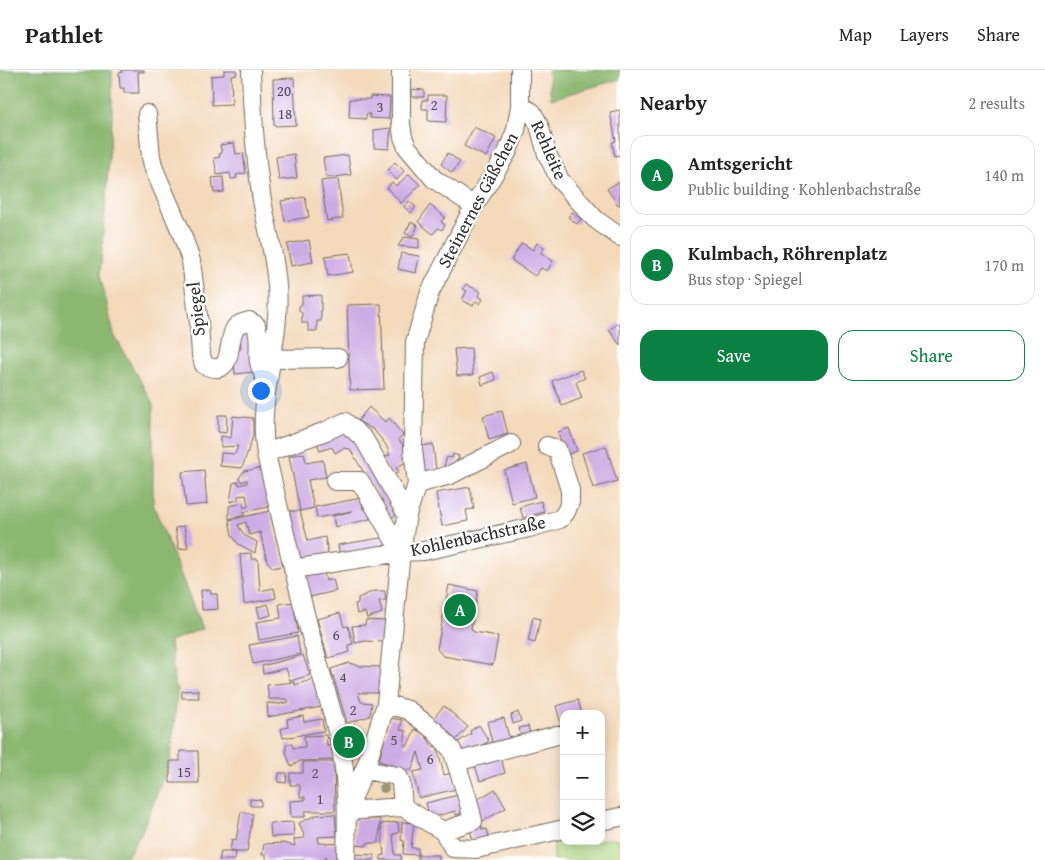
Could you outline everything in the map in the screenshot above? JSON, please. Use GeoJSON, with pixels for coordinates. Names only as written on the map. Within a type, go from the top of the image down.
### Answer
{"type":"FeatureCollection","features":[{"type":"Feature","properties":{"kind":"street","name":"Spiegel"},"geometry":{"type":"LineString","coordinates":[[251,70],[252,115],[256,154],[278,286],[278,313],[272,360],[266,385],[263,421],[266,453],[293,569],[342,754],[347,811],[346,860]]}},
{"type":"Feature","properties":{"kind":"street"},"geometry":{"type":"LineString","coordinates":[[402,70],[400,124],[407,147],[434,178],[474,206]]}},
{"type":"Feature","properties":{"kind":"street","name":"Steinernes Gäßchen"},"geometry":{"type":"LineString","coordinates":[[419,328],[430,292],[474,206],[507,153],[516,130],[520,106],[520,70]]}},
{"type":"Feature","properties":{"kind":"street","name":"Rehleite"},"geometry":{"type":"LineString","coordinates":[[520,106],[532,112],[536,118],[547,154],[560,180],[595,219],[620,237]]}},
{"type":"Feature","properties":{"kind":"street","name":"Spiegel"},"geometry":{"type":"LineString","coordinates":[[147,114],[154,169],[191,260],[201,355],[204,365],[218,368],[226,363],[230,354],[235,328],[240,323],[249,321],[256,326],[259,333],[259,361],[266,385]]}},
{"type":"Feature","properties":{"kind":"street","name":"Kohlenbachstraße"},"geometry":{"type":"LineString","coordinates":[[347,811],[365,768],[386,704],[401,552],[407,515],[417,484],[413,449],[414,360],[415,342],[419,328]]}},
{"type":"Feature","properties":{"kind":"street"},"geometry":{"type":"LineString","coordinates":[[272,360],[338,358]]}},
{"type":"Feature","properties":{"kind":"street","name":"Kohlenbachstraße"},"geometry":{"type":"LineString","coordinates":[[266,453],[326,432],[345,422],[364,439],[407,515]]}},
{"type":"Feature","properties":{"kind":"street"},"geometry":{"type":"LineString","coordinates":[[417,484],[450,475],[511,444]]}},
{"type":"Feature","properties":{"kind":"street","name":"Kohlenbachstraße"},"geometry":{"type":"LineString","coordinates":[[293,569],[401,552],[424,551],[529,528],[560,519],[566,512],[570,502],[570,490],[558,449],[547,446]]}},
{"type":"Feature","properties":{"kind":"street"},"geometry":{"type":"LineString","coordinates":[[335,482],[360,481],[401,552]]}},
{"type":"Feature","properties":{"kind":"street"},"geometry":{"type":"LineString","coordinates":[[386,704],[408,710],[435,731],[452,750],[473,821],[443,831]]}},
{"type":"Feature","properties":{"kind":"street"},"geometry":{"type":"LineString","coordinates":[[456,762],[557,735]]}},
{"type":"Feature","properties":{"kind":"street"},"geometry":{"type":"LineString","coordinates":[[342,754],[365,768],[398,776],[401,783],[403,807]]}},
{"type":"Feature","properties":{"kind":"street"},"geometry":{"type":"LineString","coordinates":[[347,811],[403,807],[443,831],[453,848],[476,849],[560,830]]}},
{"type":"Feature","properties":{"kind":"street"},"geometry":{"type":"LineString","coordinates":[[605,820],[620,817]]}},
{"type":"Feature","properties":{"kind":"green space"},"geometry":{"type":"Polygon","coordinates":[[[0,70],[112,70],[112,119],[100,275],[114,335],[153,403],[153,504],[202,629],[170,641],[175,689],[178,687],[170,761],[142,831],[125,860],[0,860],[0,70]]]}},
{"type":"Feature","properties":{"kind":"green space"},"geometry":{"type":"Polygon","coordinates":[[[548,70],[620,70],[620,79],[551,99],[548,70]]]}},
{"type":"Feature","properties":{"kind":"green space"},"geometry":{"type":"Polygon","coordinates":[[[554,839],[560,839],[560,845],[605,845],[605,839],[620,839],[620,860],[554,860],[554,839]]]}},
{"type":"Feature","properties":{"kind":"building"},"geometry":{"type":"Polygon","coordinates":[[[122,70],[144,70],[144,72],[138,72],[139,93],[124,93],[124,88],[120,88],[119,73],[122,70]]]}},
{"type":"Feature","properties":{"kind":"building"},"geometry":{"type":"Polygon","coordinates":[[[224,70],[236,70],[237,74],[231,75],[232,104],[212,105],[211,76],[224,75],[224,70]]]}},
{"type":"Feature","properties":{"kind":"building"},"geometry":{"type":"Polygon","coordinates":[[[294,78],[296,125],[274,126],[273,79],[294,78]]]}},
{"type":"Feature","properties":{"kind":"building"},"geometry":{"type":"Polygon","coordinates":[[[412,89],[424,90],[424,97],[412,97],[412,89]]]}},
{"type":"Feature","properties":{"kind":"building"},"geometry":{"type":"Polygon","coordinates":[[[428,95],[447,95],[446,122],[428,121],[428,109],[422,109],[422,100],[428,100],[428,95]]]}},
{"type":"Feature","properties":{"kind":"building"},"geometry":{"type":"Polygon","coordinates":[[[370,96],[390,97],[389,119],[370,118],[370,114],[366,114],[366,119],[349,118],[350,99],[370,99],[370,96]]]}},
{"type":"Feature","properties":{"kind":"building"},"geometry":{"type":"Polygon","coordinates":[[[620,110],[620,155],[615,156],[612,142],[616,141],[610,112],[620,110]]]}},
{"type":"Feature","properties":{"kind":"building"},"geometry":{"type":"Polygon","coordinates":[[[474,127],[496,138],[486,157],[464,146],[474,127]]]}},
{"type":"Feature","properties":{"kind":"building"},"geometry":{"type":"Polygon","coordinates":[[[391,128],[389,149],[374,148],[374,130],[391,128]]]}},
{"type":"Feature","properties":{"kind":"building"},"geometry":{"type":"Polygon","coordinates":[[[234,143],[236,154],[243,153],[246,173],[236,175],[237,178],[231,179],[230,173],[217,175],[214,158],[220,157],[219,154],[222,153],[220,145],[234,143]]]}},
{"type":"Feature","properties":{"kind":"building"},"geometry":{"type":"Polygon","coordinates":[[[448,153],[460,162],[452,173],[441,164],[448,153]]]}},
{"type":"Feature","properties":{"kind":"building"},"geometry":{"type":"Polygon","coordinates":[[[294,154],[297,178],[279,180],[276,157],[294,154]]]}},
{"type":"Feature","properties":{"kind":"building"},"geometry":{"type":"Polygon","coordinates":[[[348,155],[351,175],[326,178],[323,158],[348,155]]]}},
{"type":"Feature","properties":{"kind":"building"},"geometry":{"type":"Polygon","coordinates":[[[395,162],[404,171],[397,180],[387,171],[395,162]]]}},
{"type":"Feature","properties":{"kind":"building"},"geometry":{"type":"Polygon","coordinates":[[[409,174],[420,185],[401,203],[387,188],[392,182],[396,186],[409,174]]]}},
{"type":"Feature","properties":{"kind":"building"},"geometry":{"type":"Polygon","coordinates":[[[223,177],[224,192],[214,193],[212,178],[223,177]]]}},
{"type":"Feature","properties":{"kind":"building"},"geometry":{"type":"Polygon","coordinates":[[[338,179],[343,218],[327,221],[321,181],[338,179]]]}},
{"type":"Feature","properties":{"kind":"building"},"geometry":{"type":"Polygon","coordinates":[[[618,182],[620,185],[620,204],[618,205],[607,189],[618,182]]]}},
{"type":"Feature","properties":{"kind":"building"},"geometry":{"type":"Polygon","coordinates":[[[305,197],[309,217],[285,221],[281,201],[305,197]]]}},
{"type":"Feature","properties":{"kind":"building"},"geometry":{"type":"Polygon","coordinates":[[[409,201],[416,207],[411,213],[404,207],[409,201]]]}},
{"type":"Feature","properties":{"kind":"building"},"geometry":{"type":"Polygon","coordinates":[[[430,205],[445,217],[441,222],[445,225],[442,230],[438,228],[433,234],[418,222],[430,205]]]}},
{"type":"Feature","properties":{"kind":"building"},"geometry":{"type":"Polygon","coordinates":[[[572,212],[581,219],[577,224],[568,217],[572,212]]]}},
{"type":"Feature","properties":{"kind":"building"},"geometry":{"type":"Polygon","coordinates":[[[411,222],[418,226],[412,237],[405,233],[411,222]]]}},
{"type":"Feature","properties":{"kind":"building"},"geometry":{"type":"Polygon","coordinates":[[[404,237],[419,239],[419,248],[398,246],[404,237]]]}},
{"type":"Feature","properties":{"kind":"building"},"geometry":{"type":"Polygon","coordinates":[[[309,240],[313,262],[291,266],[287,244],[309,240]]]}},
{"type":"Feature","properties":{"kind":"building"},"geometry":{"type":"Polygon","coordinates":[[[522,243],[533,250],[537,243],[544,248],[541,253],[553,261],[547,271],[541,268],[535,276],[511,260],[522,243]]]}},
{"type":"Feature","properties":{"kind":"building"},"geometry":{"type":"Polygon","coordinates":[[[350,253],[353,272],[328,276],[325,256],[350,253]]]}},
{"type":"Feature","properties":{"kind":"building"},"geometry":{"type":"Polygon","coordinates":[[[401,253],[419,256],[416,273],[398,269],[401,253]]]}},
{"type":"Feature","properties":{"kind":"building"},"geometry":{"type":"Polygon","coordinates":[[[466,284],[481,292],[478,296],[483,299],[480,304],[476,301],[473,306],[462,300],[467,291],[463,289],[466,284]]]}},
{"type":"Feature","properties":{"kind":"building"},"geometry":{"type":"Polygon","coordinates":[[[321,295],[321,321],[317,321],[317,331],[308,331],[308,323],[302,323],[302,313],[299,311],[299,306],[302,304],[302,296],[321,295]]]}},
{"type":"Feature","properties":{"kind":"building"},"geometry":{"type":"Polygon","coordinates":[[[381,304],[384,389],[350,390],[347,305],[381,304]]]}},
{"type":"Feature","properties":{"kind":"building"},"geometry":{"type":"Polygon","coordinates":[[[620,322],[620,345],[609,330],[620,322]]]}},
{"type":"Feature","properties":{"kind":"building"},"geometry":{"type":"Polygon","coordinates":[[[240,329],[251,329],[254,372],[235,374],[233,350],[241,349],[240,329]]]}},
{"type":"Feature","properties":{"kind":"building"},"geometry":{"type":"Polygon","coordinates":[[[471,348],[473,375],[457,376],[454,349],[471,348]]]}},
{"type":"Feature","properties":{"kind":"building"},"geometry":{"type":"Polygon","coordinates":[[[581,370],[585,378],[576,382],[582,398],[562,406],[552,381],[581,370]]]}},
{"type":"Feature","properties":{"kind":"building"},"geometry":{"type":"Polygon","coordinates":[[[493,372],[496,380],[482,385],[480,377],[493,372]]]}},
{"type":"Feature","properties":{"kind":"building"},"geometry":{"type":"Polygon","coordinates":[[[369,407],[385,422],[389,418],[403,435],[398,439],[403,445],[409,460],[396,468],[399,472],[391,476],[381,458],[390,455],[386,445],[374,430],[358,421],[369,407]]]}},
{"type":"Feature","properties":{"kind":"building"},"geometry":{"type":"Polygon","coordinates":[[[502,411],[508,434],[489,440],[483,416],[502,411]]]}},
{"type":"Feature","properties":{"kind":"building"},"geometry":{"type":"Polygon","coordinates":[[[218,415],[227,415],[226,433],[218,432],[218,415]]]}},
{"type":"Feature","properties":{"kind":"building"},"geometry":{"type":"Polygon","coordinates":[[[233,416],[253,418],[253,436],[242,468],[220,466],[221,453],[235,454],[238,446],[221,447],[221,436],[231,438],[233,416]]]}},
{"type":"Feature","properties":{"kind":"building"},"geometry":{"type":"Polygon","coordinates":[[[344,427],[360,441],[401,512],[391,518],[350,449],[343,448],[335,453],[332,447],[320,451],[316,439],[344,427]]]}},
{"type":"Feature","properties":{"kind":"building"},"geometry":{"type":"Polygon","coordinates":[[[569,428],[577,451],[566,455],[558,432],[569,428]]]}},
{"type":"Feature","properties":{"kind":"building"},"geometry":{"type":"Polygon","coordinates":[[[433,444],[436,470],[425,472],[422,446],[433,444]]]}},
{"type":"Feature","properties":{"kind":"building"},"geometry":{"type":"Polygon","coordinates":[[[606,446],[617,481],[593,488],[582,453],[606,446]]]}},
{"type":"Feature","properties":{"kind":"building"},"geometry":{"type":"Polygon","coordinates":[[[304,453],[306,463],[323,460],[326,477],[308,480],[314,508],[300,511],[289,456],[304,453]]]}},
{"type":"Feature","properties":{"kind":"building"},"geometry":{"type":"Polygon","coordinates":[[[453,454],[459,456],[456,466],[451,465],[450,468],[444,466],[447,457],[452,458],[453,454]]]}},
{"type":"Feature","properties":{"kind":"building"},"geometry":{"type":"Polygon","coordinates":[[[527,464],[535,497],[512,503],[504,470],[527,464]]]}},
{"type":"Feature","properties":{"kind":"building"},"geometry":{"type":"Polygon","coordinates":[[[261,468],[269,507],[243,512],[245,515],[229,519],[229,506],[243,503],[244,508],[248,506],[246,495],[238,496],[238,500],[230,502],[233,483],[239,482],[239,485],[247,483],[247,480],[241,482],[239,478],[244,471],[261,468]]]}},
{"type":"Feature","properties":{"kind":"building"},"geometry":{"type":"Polygon","coordinates":[[[204,470],[207,504],[186,506],[182,472],[204,470]]]}},
{"type":"Feature","properties":{"kind":"building"},"geometry":{"type":"Polygon","coordinates":[[[470,487],[474,509],[466,510],[468,521],[442,526],[436,493],[470,487]]]}},
{"type":"Feature","properties":{"kind":"building"},"geometry":{"type":"Polygon","coordinates":[[[361,498],[363,509],[367,508],[370,519],[335,527],[333,516],[352,511],[317,518],[315,507],[361,498]]]}},
{"type":"Feature","properties":{"kind":"building"},"geometry":{"type":"Polygon","coordinates":[[[541,501],[544,512],[523,518],[520,507],[541,501]]]}},
{"type":"Feature","properties":{"kind":"building"},"geometry":{"type":"Polygon","coordinates":[[[270,511],[285,565],[273,568],[267,561],[260,532],[249,535],[246,522],[238,525],[244,535],[257,542],[255,553],[238,544],[232,535],[229,520],[270,511]]]}},
{"type":"Feature","properties":{"kind":"building"},"geometry":{"type":"Polygon","coordinates":[[[287,511],[300,511],[308,541],[325,537],[329,559],[300,564],[287,511]]]}},
{"type":"Feature","properties":{"kind":"building"},"geometry":{"type":"Polygon","coordinates":[[[184,526],[188,548],[179,549],[175,528],[184,526]]]}},
{"type":"Feature","properties":{"kind":"building"},"geometry":{"type":"Polygon","coordinates":[[[386,537],[388,548],[340,556],[338,545],[386,537]]]}},
{"type":"Feature","properties":{"kind":"building"},"geometry":{"type":"Polygon","coordinates":[[[251,553],[251,559],[258,559],[260,591],[274,588],[276,598],[244,604],[240,554],[251,553]]]}},
{"type":"Feature","properties":{"kind":"building"},"geometry":{"type":"Polygon","coordinates":[[[323,567],[326,581],[333,579],[336,591],[310,597],[303,572],[323,567]]]}},
{"type":"Feature","properties":{"kind":"building"},"geometry":{"type":"Polygon","coordinates":[[[449,585],[478,591],[471,629],[474,632],[498,636],[493,665],[443,656],[437,649],[449,585]]]}},
{"type":"Feature","properties":{"kind":"building"},"geometry":{"type":"Polygon","coordinates":[[[201,590],[210,590],[211,594],[217,594],[218,609],[202,610],[201,590]]]}},
{"type":"Feature","properties":{"kind":"building"},"geometry":{"type":"Polygon","coordinates":[[[374,591],[385,591],[386,600],[379,601],[382,613],[367,618],[365,612],[357,614],[355,604],[358,603],[358,598],[374,591]]]}},
{"type":"Feature","properties":{"kind":"building"},"geometry":{"type":"Polygon","coordinates":[[[293,602],[298,633],[259,640],[256,622],[281,618],[279,604],[293,602]]]}},
{"type":"Feature","properties":{"kind":"building"},"geometry":{"type":"Polygon","coordinates":[[[268,604],[271,615],[260,618],[257,607],[268,604]]]}},
{"type":"Feature","properties":{"kind":"building"},"geometry":{"type":"Polygon","coordinates":[[[340,613],[344,627],[348,626],[353,644],[348,645],[350,652],[328,658],[317,619],[340,613]]]}},
{"type":"Feature","properties":{"kind":"building"},"geometry":{"type":"Polygon","coordinates":[[[533,617],[540,619],[535,643],[528,641],[533,617]]]}},
{"type":"Feature","properties":{"kind":"building"},"geometry":{"type":"Polygon","coordinates":[[[366,620],[385,621],[384,642],[365,641],[355,643],[352,626],[365,625],[366,620]]]}},
{"type":"Feature","properties":{"kind":"building"},"geometry":{"type":"Polygon","coordinates":[[[297,636],[300,654],[253,664],[249,645],[297,636]]]}},
{"type":"Feature","properties":{"kind":"building"},"geometry":{"type":"Polygon","coordinates":[[[303,655],[310,675],[290,681],[286,668],[263,674],[262,666],[303,655]]]}},
{"type":"Feature","properties":{"kind":"building"},"geometry":{"type":"Polygon","coordinates":[[[349,663],[359,666],[381,667],[380,693],[358,693],[361,702],[372,703],[370,716],[347,723],[331,669],[349,663]]]}},
{"type":"Feature","properties":{"kind":"building"},"geometry":{"type":"Polygon","coordinates":[[[314,679],[321,707],[268,717],[267,703],[280,704],[289,702],[287,699],[269,699],[267,685],[294,682],[295,685],[314,679]]]}},
{"type":"Feature","properties":{"kind":"building"},"geometry":{"type":"Polygon","coordinates":[[[198,690],[199,698],[182,698],[182,691],[198,690]]]}},
{"type":"Feature","properties":{"kind":"building"},"geometry":{"type":"Polygon","coordinates":[[[578,700],[581,710],[560,710],[560,721],[556,706],[578,700]]]}},
{"type":"Feature","properties":{"kind":"building"},"geometry":{"type":"Polygon","coordinates":[[[444,706],[468,727],[454,742],[430,722],[444,706]]]}},
{"type":"Feature","properties":{"kind":"building"},"geometry":{"type":"Polygon","coordinates":[[[518,712],[521,721],[513,724],[511,715],[518,712]]]}},
{"type":"Feature","properties":{"kind":"building"},"geometry":{"type":"Polygon","coordinates":[[[303,716],[304,722],[322,719],[324,731],[283,738],[281,729],[288,727],[287,719],[303,716]]]}},
{"type":"Feature","properties":{"kind":"building"},"geometry":{"type":"Polygon","coordinates":[[[390,718],[402,720],[400,730],[406,731],[404,745],[407,747],[415,729],[425,735],[433,747],[437,746],[444,775],[452,773],[456,789],[419,798],[413,772],[423,770],[418,752],[411,771],[379,761],[390,718]]]}},
{"type":"Feature","properties":{"kind":"building"},"geometry":{"type":"Polygon","coordinates":[[[504,718],[509,737],[512,736],[515,744],[494,750],[487,722],[504,718]]]}},
{"type":"Feature","properties":{"kind":"building"},"geometry":{"type":"Polygon","coordinates":[[[479,725],[489,741],[462,757],[455,744],[471,734],[470,731],[479,725]]]}},
{"type":"Feature","properties":{"kind":"building"},"geometry":{"type":"Polygon","coordinates":[[[528,726],[531,737],[522,739],[519,728],[528,726]]]}},
{"type":"Feature","properties":{"kind":"building"},"geometry":{"type":"Polygon","coordinates":[[[326,735],[327,746],[332,746],[333,760],[300,761],[291,766],[286,753],[286,744],[292,744],[293,748],[305,747],[304,736],[326,735]]]}},
{"type":"Feature","properties":{"kind":"building"},"geometry":{"type":"Polygon","coordinates":[[[180,751],[198,751],[199,783],[170,783],[170,761],[180,761],[180,751]]]}},
{"type":"Feature","properties":{"kind":"building"},"geometry":{"type":"Polygon","coordinates":[[[500,754],[505,773],[480,781],[474,762],[500,754]]]}},
{"type":"Feature","properties":{"kind":"building"},"geometry":{"type":"Polygon","coordinates":[[[303,762],[334,762],[335,811],[305,811],[305,817],[291,817],[290,801],[305,800],[305,797],[300,797],[300,785],[290,785],[290,773],[303,773],[303,762]]]}},
{"type":"Feature","properties":{"kind":"building"},"geometry":{"type":"Polygon","coordinates":[[[279,773],[287,773],[286,783],[278,782],[279,773]]]}},
{"type":"Feature","properties":{"kind":"building"},"geometry":{"type":"Polygon","coordinates":[[[495,789],[506,808],[483,821],[472,803],[495,789]]]}},
{"type":"Feature","properties":{"kind":"building"},"geometry":{"type":"Polygon","coordinates":[[[462,794],[466,812],[456,815],[455,811],[430,818],[426,803],[462,794]]]}},
{"type":"Feature","properties":{"kind":"building"},"geometry":{"type":"Polygon","coordinates":[[[250,799],[261,800],[261,806],[250,806],[250,799]]]}},
{"type":"Feature","properties":{"kind":"building"},"geometry":{"type":"Polygon","coordinates":[[[241,812],[253,814],[247,852],[230,851],[232,839],[236,840],[241,812]]]}},
{"type":"Feature","properties":{"kind":"building"},"geometry":{"type":"Polygon","coordinates":[[[335,814],[337,836],[318,837],[319,843],[340,844],[340,860],[327,860],[326,856],[325,860],[266,860],[266,855],[262,855],[264,844],[283,843],[295,846],[294,839],[305,838],[299,823],[316,815],[335,814]]]}},
{"type":"Feature","properties":{"kind":"building"},"geometry":{"type":"Polygon","coordinates":[[[355,819],[380,819],[379,843],[367,843],[367,846],[355,845],[355,819]]]}},
{"type":"Feature","properties":{"kind":"building"},"geometry":{"type":"Polygon","coordinates":[[[293,822],[294,836],[271,837],[270,823],[293,822]]]}},
{"type":"Feature","properties":{"kind":"building"},"geometry":{"type":"Polygon","coordinates":[[[398,822],[399,833],[393,834],[395,855],[401,855],[401,860],[381,860],[381,856],[384,855],[381,824],[398,822]]]}},
{"type":"Feature","properties":{"kind":"building"},"geometry":{"type":"Polygon","coordinates":[[[402,822],[414,823],[411,848],[418,848],[418,855],[403,854],[404,841],[401,840],[402,822]]]}},
{"type":"Feature","properties":{"kind":"building"},"geometry":{"type":"Polygon","coordinates":[[[481,823],[482,830],[487,829],[490,841],[474,845],[469,826],[481,823]]]}},
{"type":"Feature","properties":{"kind":"building"},"geometry":{"type":"Polygon","coordinates":[[[221,852],[236,852],[235,860],[219,860],[221,852]]]}},
{"type":"Feature","properties":{"kind":"building"},"geometry":{"type":"Polygon","coordinates":[[[355,854],[374,855],[374,860],[355,860],[355,854]]]}},
{"type":"Feature","properties":{"kind":"building"},"geometry":{"type":"Polygon","coordinates":[[[418,855],[439,855],[439,860],[418,860],[418,855]]]}},
{"type":"Feature","properties":{"kind":"place","name":"Amtsgericht"},"geometry":{"type":"Point","coordinates":[460,610]}},
{"type":"Feature","properties":{"kind":"place","name":"Kulmbach, Röhrenplatz"},"geometry":{"type":"Point","coordinates":[349,742]}}]}
